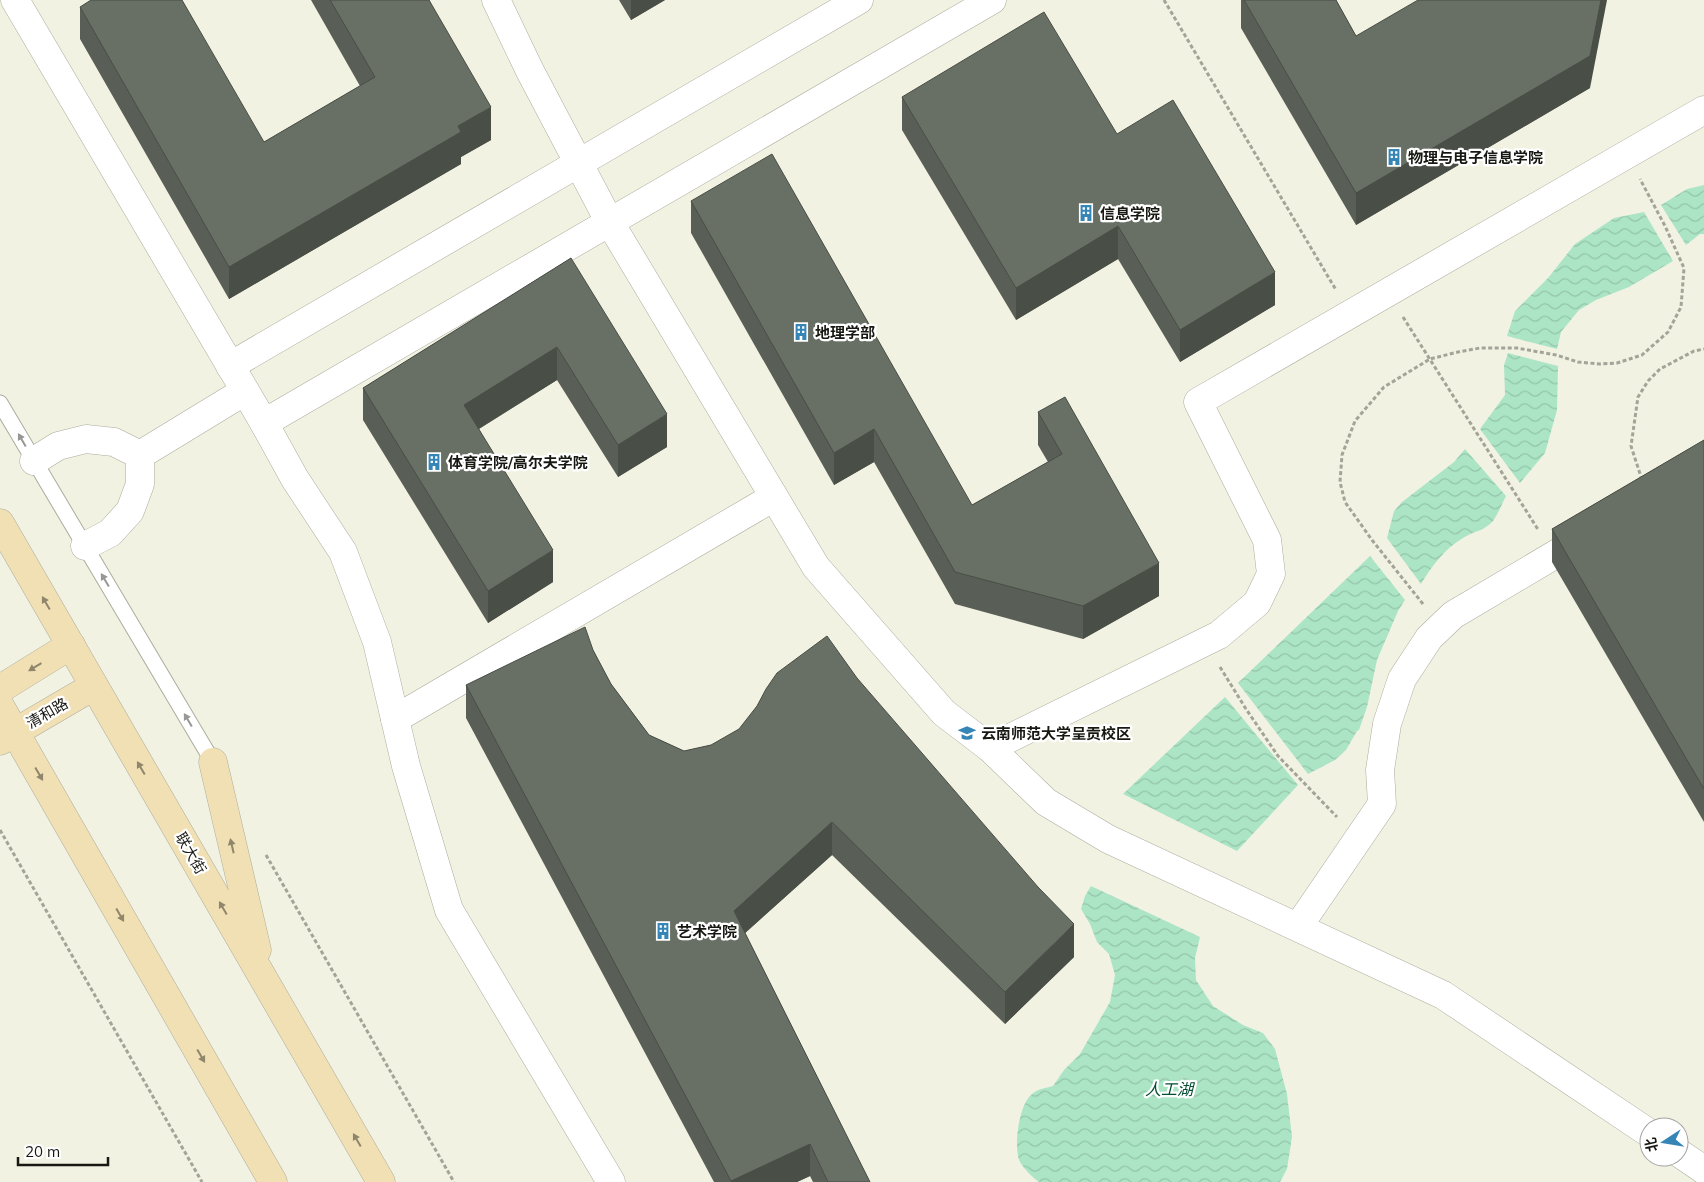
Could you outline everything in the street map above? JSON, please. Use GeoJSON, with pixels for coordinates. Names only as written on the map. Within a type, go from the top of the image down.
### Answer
{"type":"FeatureCollection","features":[{"type":"Feature","properties":{"kind":"main road","name":"联大街"},"geometry":{"type":"LineString","coordinates":[[0,523],[381,1182]]}},
{"type":"Feature","properties":{"kind":"main road"},"geometry":{"type":"LineString","coordinates":[[0,689],[71,645]]}},
{"type":"Feature","properties":{"kind":"main road","name":"清和路"},"geometry":{"type":"LineString","coordinates":[[7,736],[94,686]]}},
{"type":"Feature","properties":{"kind":"main road"},"geometry":{"type":"LineString","coordinates":[[0,706],[7,736],[273,1182]]}},
{"type":"Feature","properties":{"kind":"main road"},"geometry":{"type":"LineString","coordinates":[[213,762],[263,978]]}},
{"type":"Feature","properties":{"kind":"street"},"geometry":{"type":"LineString","coordinates":[[15,0],[295,479],[343,552],[377,642],[406,766],[449,910],[611,1182]]}},
{"type":"Feature","properties":{"kind":"street"},"geometry":{"type":"LineString","coordinates":[[496,0],[530,71],[609,221],[816,567],[944,713],[990,748],[1046,802],[1108,839],[1442,996],[1639,1126]]}},
{"type":"Feature","properties":{"kind":"street"},"geometry":{"type":"LineString","coordinates":[[230,366],[859,0]]}},
{"type":"Feature","properties":{"kind":"street"},"geometry":{"type":"LineString","coordinates":[[264,423],[992,0]]}},
{"type":"Feature","properties":{"kind":"street"},"geometry":{"type":"LineString","coordinates":[[990,748],[1219,635],[1257,603],[1271,574],[1267,540],[1198,402],[1704,110]]}},
{"type":"Feature","properties":{"kind":"street"},"geometry":{"type":"LineString","coordinates":[[140,455],[245,391]]}},
{"type":"Feature","properties":{"kind":"street"},"geometry":{"type":"LineString","coordinates":[[34,461],[58,446],[86,439],[114,442],[140,455]]}},
{"type":"Feature","properties":{"kind":"street"},"geometry":{"type":"LineString","coordinates":[[84,546],[110,533],[130,511],[140,484],[140,455]]}},
{"type":"Feature","properties":{"kind":"street"},"geometry":{"type":"LineString","coordinates":[[395,719],[774,497]]}},
{"type":"Feature","properties":{"kind":"street"},"geometry":{"type":"LineString","coordinates":[[1298,927],[1382,804],[1380,770],[1387,724],[1402,679],[1429,638],[1453,615],[1606,525]]}},
{"type":"Feature","properties":{"kind":"street"},"geometry":{"type":"LineString","coordinates":[[1689,1160],[1704,1170]]}},
{"type":"Feature","properties":{"kind":"lane"},"geometry":{"type":"LineString","coordinates":[[0,403],[213,762]]}},
{"type":"Feature","properties":{"kind":"path"},"geometry":{"type":"LineString","coordinates":[[1164,0],[1351,314]]}},
{"type":"Feature","properties":{"kind":"path"},"geometry":{"type":"LineString","coordinates":[[1441,626],[1372,540],[1345,502],[1340,482],[1342,454],[1355,421],[1384,387],[1430,359],[1480,348],[1517,348],[1556,355],[1578,362],[1617,363],[1642,355],[1668,332],[1681,307],[1684,268],[1665,226],[1626,155]]}},
{"type":"Feature","properties":{"kind":"path"},"geometry":{"type":"LineString","coordinates":[[1388,293],[1554,555]]}},
{"type":"Feature","properties":{"kind":"path"},"geometry":{"type":"LineString","coordinates":[[1643,482],[1631,446],[1638,397],[1648,381],[1660,369],[1694,351],[1704,349]]}},
{"type":"Feature","properties":{"kind":"path"},"geometry":{"type":"LineString","coordinates":[[1207,641],[1232,687],[1278,756],[1359,839]]}},
{"type":"Feature","properties":{"kind":"path"},"geometry":{"type":"LineString","coordinates":[[0,830],[202,1182]]}},
{"type":"Feature","properties":{"kind":"path"},"geometry":{"type":"LineString","coordinates":[[262,848],[454,1182]]}},
{"type":"Feature","properties":{"kind":"water"},"geometry":{"type":"Polygon","coordinates":[[[1704,185],[1704,234],[1700,234],[1686,245],[1661,205],[1687,189],[1704,185]]]}},
{"type":"Feature","properties":{"kind":"water"},"geometry":{"type":"Polygon","coordinates":[[[1644,212],[1673,261],[1629,287],[1596,300],[1579,310],[1561,332],[1557,349],[1507,336],[1515,311],[1548,278],[1575,244],[1614,218],[1644,212]]]}},
{"type":"Feature","properties":{"kind":"water"},"geometry":{"type":"Polygon","coordinates":[[[1508,353],[1558,366],[1557,410],[1545,453],[1520,483],[1480,429],[1505,395],[1504,365],[1508,353]]]}},
{"type":"Feature","properties":{"kind":"water"},"geometry":{"type":"Polygon","coordinates":[[[1465,449],[1506,496],[1493,521],[1483,529],[1456,542],[1450,547],[1434,564],[1421,584],[1387,538],[1394,511],[1402,502],[1454,462],[1465,449]]]}},
{"type":"Feature","properties":{"kind":"water"},"geometry":{"type":"Polygon","coordinates":[[[1370,556],[1405,600],[1398,611],[1377,660],[1367,707],[1359,730],[1346,750],[1335,760],[1308,774],[1238,683],[1370,556]]]}},
{"type":"Feature","properties":{"kind":"water"},"geometry":{"type":"Polygon","coordinates":[[[1225,697],[1298,785],[1237,851],[1123,794],[1225,697]]]}},
{"type":"Feature","properties":{"kind":"water","name":"人工湖"},"geometry":{"type":"Polygon","coordinates":[[[1091,886],[1200,937],[1195,958],[1196,980],[1213,1006],[1243,1025],[1263,1033],[1275,1049],[1287,1094],[1292,1137],[1287,1169],[1280,1182],[1039,1182],[1020,1162],[1017,1147],[1018,1127],[1027,1100],[1036,1091],[1053,1086],[1064,1070],[1080,1054],[1110,1002],[1115,975],[1109,954],[1097,942],[1090,924],[1081,909],[1085,896],[1091,886]]]}},
{"type":"Feature","properties":{"kind":"building"},"geometry":{"type":"Polygon","coordinates":[[[91,0],[182,0],[264,142],[375,77],[330,0],[429,0],[491,107],[458,126],[461,132],[229,267],[80,7],[91,0]]]}},
{"type":"Feature","properties":{"kind":"building","name":"物理与电子信息学院"},"geometry":{"type":"Polygon","coordinates":[[[1244,0],[1336,0],[1356,36],[1418,0],[1601,0],[1590,56],[1356,193],[1244,0]]]}},
{"type":"Feature","properties":{"kind":"building","name":"信息学院"},"geometry":{"type":"Polygon","coordinates":[[[1044,12],[1117,134],[1173,100],[1275,272],[1180,330],[1118,226],[1016,288],[902,97],[1044,12]]]}},
{"type":"Feature","properties":{"kind":"building","name":"地理学部"},"geometry":{"type":"Polygon","coordinates":[[[772,154],[972,505],[1062,454],[1038,412],[1065,397],[1159,563],[1083,606],[955,572],[874,429],[834,453],[691,201],[772,154]]]}},
{"type":"Feature","properties":{"kind":"building","name":"体育学院/高尔夫学院"},"geometry":{"type":"Polygon","coordinates":[[[571,258],[667,414],[618,445],[557,347],[464,405],[553,550],[488,591],[363,388],[571,258]]]}},
{"type":"Feature","properties":{"kind":"building"},"geometry":{"type":"Polygon","coordinates":[[[1704,440],[1704,789],[1552,529],[1704,440]]]}},
{"type":"Feature","properties":{"kind":"building","name":"艺术学院"},"geometry":{"type":"Polygon","coordinates":[[[585,627],[593,650],[611,684],[649,735],[684,751],[711,745],[739,729],[757,706],[777,673],[827,636],[857,678],[1038,887],[1074,924],[1005,992],[832,822],[734,911],[870,1182],[828,1182],[810,1144],[731,1181],[466,685],[585,627]]]}},
{"type":"Feature","properties":{"kind":"place","name":"物理与电子信息学院"},"geometry":{"type":"Point","coordinates":[1394,157]}},
{"type":"Feature","properties":{"kind":"place","name":"信息学院"},"geometry":{"type":"Point","coordinates":[1086,213]}},
{"type":"Feature","properties":{"kind":"place","name":"地理学部"},"geometry":{"type":"Point","coordinates":[801,332]}},
{"type":"Feature","properties":{"kind":"place","name":"体育学院/高尔夫学院"},"geometry":{"type":"Point","coordinates":[434,462]}},
{"type":"Feature","properties":{"kind":"place","name":"云南师范大学呈贡校区"},"geometry":{"type":"Point","coordinates":[967,733]}},
{"type":"Feature","properties":{"kind":"place","name":"艺术学院"},"geometry":{"type":"Point","coordinates":[663,931]}}]}
